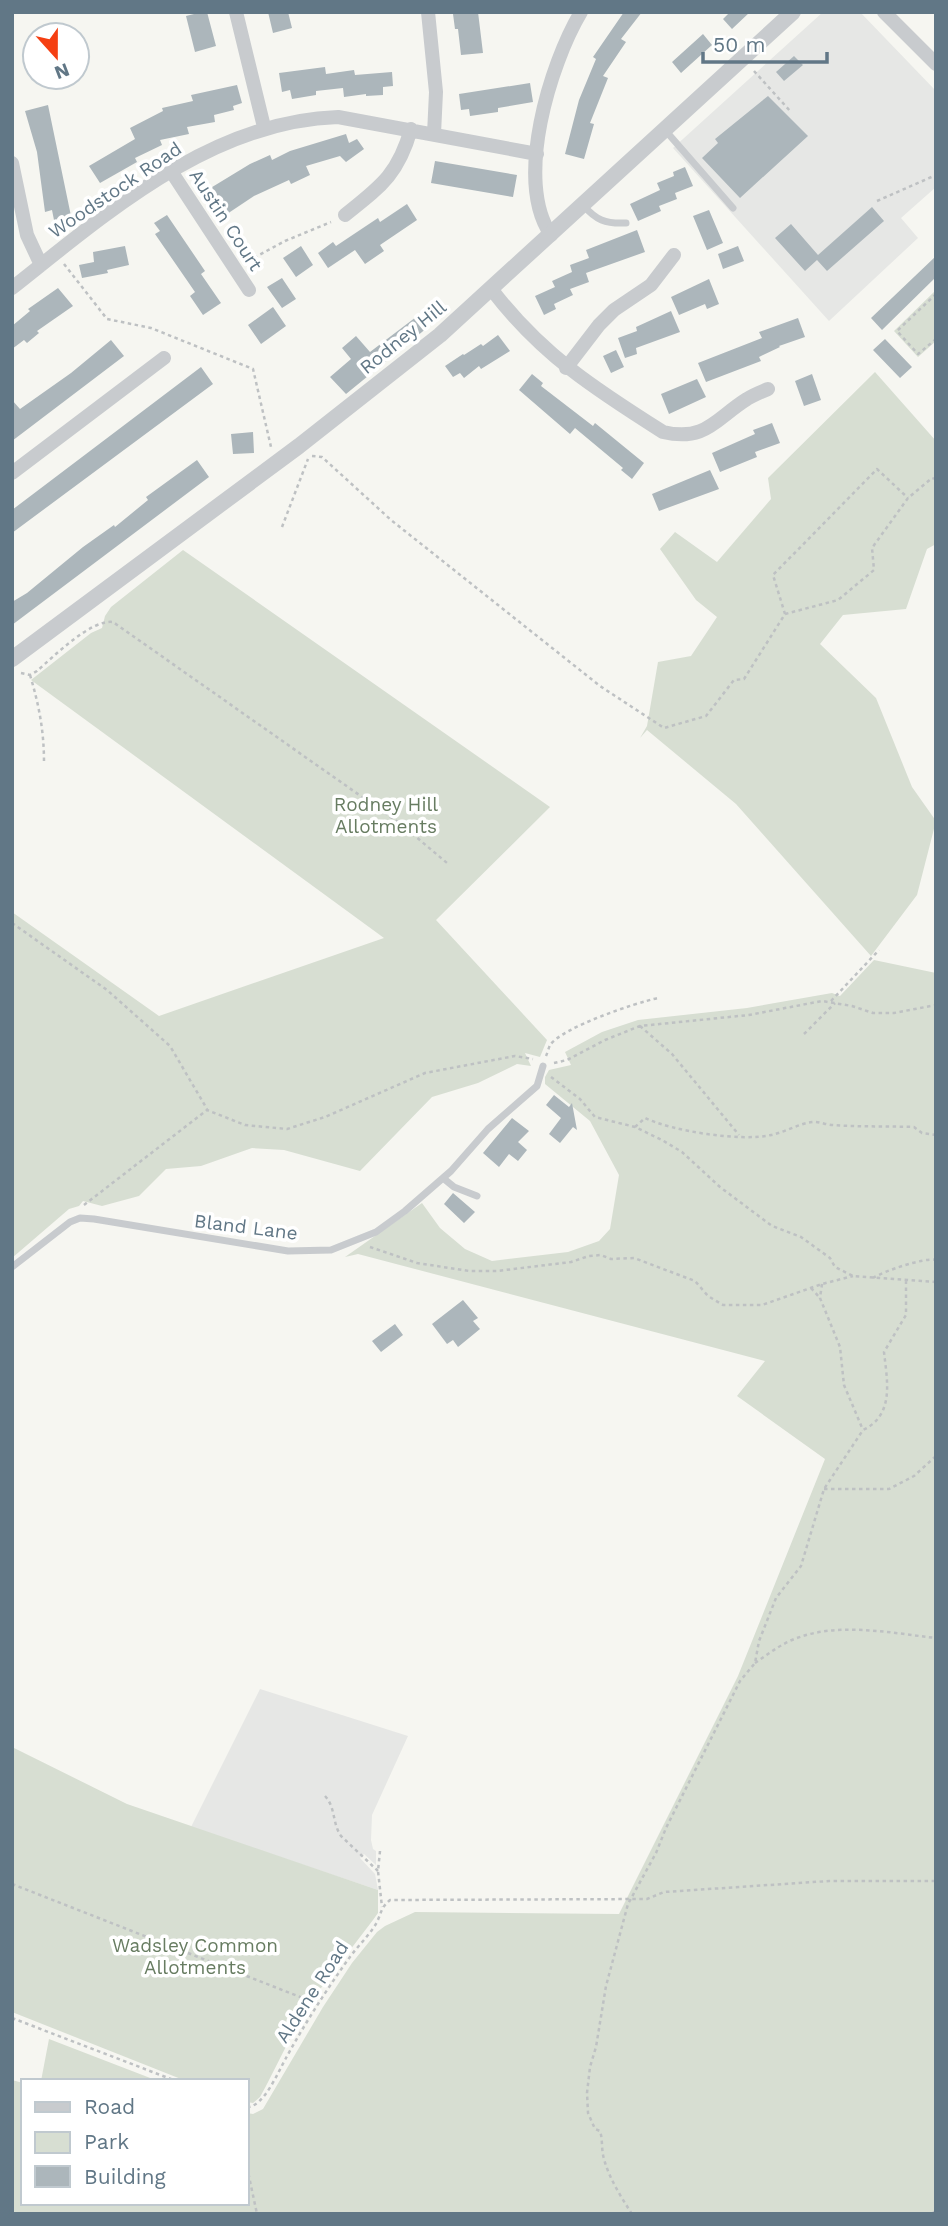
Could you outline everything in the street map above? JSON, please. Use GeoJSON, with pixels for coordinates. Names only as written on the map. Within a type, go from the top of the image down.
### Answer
{"type":"FeatureCollection","features":[{"type":"Feature","properties":{"kind":"street"},"geometry":{"type":"LineString","coordinates":[[236,12],[264,128]]}},
{"type":"Feature","properties":{"kind":"street"},"geometry":{"type":"LineString","coordinates":[[428,12],[436,92],[435,134]]}},
{"type":"Feature","properties":{"kind":"street"},"geometry":{"type":"LineString","coordinates":[[551,235],[542,222],[535,180],[542,116],[569,32],[581,12]]}},
{"type":"Feature","properties":{"kind":"street","name":"Rodney Hill"},"geometry":{"type":"LineString","coordinates":[[14,665],[420,352],[492,290],[793,12]]}},
{"type":"Feature","properties":{"kind":"street"},"geometry":{"type":"LineString","coordinates":[[884,12],[936,64]]}},
{"type":"Feature","properties":{"kind":"street","name":"Woodstock Road"},"geometry":{"type":"LineString","coordinates":[[12,288],[171,171],[208,150],[264,128],[313,117],[338,117],[537,154]]}},
{"type":"Feature","properties":{"kind":"street"},"geometry":{"type":"LineString","coordinates":[[345,215],[386,182],[406,149],[411,129]]}},
{"type":"Feature","properties":{"kind":"street"},"geometry":{"type":"LineString","coordinates":[[12,163],[27,235],[41,265]]}},
{"type":"Feature","properties":{"kind":"street","name":"Austin Court"},"geometry":{"type":"LineString","coordinates":[[171,171],[237,269],[248,290]]}},
{"type":"Feature","properties":{"kind":"street"},"geometry":{"type":"LineString","coordinates":[[566,368],[614,310],[651,285],[674,255]]}},
{"type":"Feature","properties":{"kind":"street"},"geometry":{"type":"LineString","coordinates":[[492,290],[526,331],[566,368],[663,432],[678,435],[708,429],[748,398],[768,390]]}},
{"type":"Feature","properties":{"kind":"street"},"geometry":{"type":"LineString","coordinates":[[12,473],[164,358]]}},
{"type":"Feature","properties":{"kind":"lane"},"geometry":{"type":"LineString","coordinates":[[665,130],[733,208]]}},
{"type":"Feature","properties":{"kind":"lane"},"geometry":{"type":"LineString","coordinates":[[583,205],[600,221],[611,224],[625,223]]}},
{"type":"Feature","properties":{"kind":"lane","name":"Bland Lane"},"geometry":{"type":"LineString","coordinates":[[79,1218],[288,1251],[331,1250],[376,1232],[405,1211],[443,1178],[488,1129],[537,1086],[543,1066]]}},
{"type":"Feature","properties":{"kind":"lane"},"geometry":{"type":"LineString","coordinates":[[443,1178],[454,1187],[477,1196]]}},
{"type":"Feature","properties":{"kind":"lane"},"geometry":{"type":"LineString","coordinates":[[12,1267],[79,1218]]}},
{"type":"Feature","properties":{"kind":"path"},"geometry":{"type":"LineString","coordinates":[[742,58],[791,112]]}},
{"type":"Feature","properties":{"kind":"path"},"geometry":{"type":"LineString","coordinates":[[877,201],[936,174]]}},
{"type":"Feature","properties":{"kind":"path"},"geometry":{"type":"LineString","coordinates":[[237,269],[285,241],[345,215]]}},
{"type":"Feature","properties":{"kind":"path"},"geometry":{"type":"LineString","coordinates":[[57,253],[107,319],[151,328],[253,369],[275,464]]}},
{"type":"Feature","properties":{"kind":"path"},"geometry":{"type":"LineString","coordinates":[[936,294],[897,331],[919,354],[936,339]]}},
{"type":"Feature","properties":{"kind":"path"},"geometry":{"type":"LineString","coordinates":[[282,527],[309,456],[322,457],[391,520],[600,686],[664,728],[706,716],[734,680],[744,679],[785,614],[838,600],[874,570],[872,548],[908,498],[932,478],[936,478]]}},
{"type":"Feature","properties":{"kind":"path"},"geometry":{"type":"LineString","coordinates":[[785,614],[773,575],[877,469],[908,498]]}},
{"type":"Feature","properties":{"kind":"path"},"geometry":{"type":"LineString","coordinates":[[30,675],[81,635],[105,621],[113,622],[402,825],[447,863]]}},
{"type":"Feature","properties":{"kind":"path"},"geometry":{"type":"LineString","coordinates":[[14,665],[30,675],[40,706],[44,762]]}},
{"type":"Feature","properties":{"kind":"path"},"geometry":{"type":"LineString","coordinates":[[12,923],[107,990],[170,1046],[207,1110],[245,1125],[287,1129],[325,1117],[425,1073],[515,1056],[534,1059],[580,1099],[595,1117],[635,1127],[663,1140],[682,1152],[755,1214],[772,1226],[801,1237],[830,1258],[835,1267],[853,1276],[872,1279],[936,1282]]}},
{"type":"Feature","properties":{"kind":"path"},"geometry":{"type":"LineString","coordinates":[[804,1034],[879,950]]}},
{"type":"Feature","properties":{"kind":"path"},"geometry":{"type":"LineString","coordinates":[[543,1066],[549,1046],[559,1038],[595,1019],[658,998]]}},
{"type":"Feature","properties":{"kind":"path"},"geometry":{"type":"LineString","coordinates":[[543,1066],[568,1060],[605,1040],[640,1026],[749,1015],[822,1001],[873,1013],[894,1013],[936,1004]]}},
{"type":"Feature","properties":{"kind":"path"},"geometry":{"type":"LineString","coordinates":[[640,1026],[672,1054],[740,1137]]}},
{"type":"Feature","properties":{"kind":"path"},"geometry":{"type":"LineString","coordinates":[[79,1218],[84,1204],[207,1110]]}},
{"type":"Feature","properties":{"kind":"path"},"geometry":{"type":"LineString","coordinates":[[635,1127],[645,1118],[680,1130],[740,1137],[771,1135],[814,1122],[835,1126],[914,1127],[922,1133],[936,1135]]}},
{"type":"Feature","properties":{"kind":"path"},"geometry":{"type":"LineString","coordinates":[[366,1246],[417,1263],[469,1270],[497,1271],[571,1262],[601,1255],[611,1259],[634,1258],[695,1281],[708,1296],[723,1305],[762,1305],[853,1276]]}},
{"type":"Feature","properties":{"kind":"path"},"geometry":{"type":"LineString","coordinates":[[872,1279],[897,1267],[936,1260]]}},
{"type":"Feature","properties":{"kind":"path"},"geometry":{"type":"LineString","coordinates":[[755,1663],[759,1641],[776,1598],[801,1566],[824,1489],[863,1430],[873,1425],[887,1400],[889,1381],[884,1352],[906,1315],[906,1281]]}},
{"type":"Feature","properties":{"kind":"path"},"geometry":{"type":"LineString","coordinates":[[820,1298],[822,1284]]}},
{"type":"Feature","properties":{"kind":"path"},"geometry":{"type":"LineString","coordinates":[[811,1288],[820,1298],[839,1347],[844,1385],[863,1430]]}},
{"type":"Feature","properties":{"kind":"path"},"geometry":{"type":"LineString","coordinates":[[824,1489],[889,1489],[914,1476],[936,1456]]}},
{"type":"Feature","properties":{"kind":"path"},"geometry":{"type":"LineString","coordinates":[[632,2214],[607,2169],[601,2145],[603,2138],[600,2131],[595,2129],[589,2113],[587,2093],[606,1986],[625,1914],[632,1898],[740,1681],[755,1663],[793,1639],[824,1632],[855,1629],[936,1638]]}},
{"type":"Feature","properties":{"kind":"path"},"geometry":{"type":"LineString","coordinates":[[325,1796],[333,1804],[336,1830],[378,1871]]}},
{"type":"Feature","properties":{"kind":"path"},"geometry":{"type":"LineString","coordinates":[[380,1851],[378,1871],[382,1907]]}},
{"type":"Feature","properties":{"kind":"path"},"geometry":{"type":"LineString","coordinates":[[382,1907],[390,1900],[404,1898],[647,1899],[664,1892],[828,1881],[936,1881]]}},
{"type":"Feature","properties":{"kind":"path"},"geometry":{"type":"LineString","coordinates":[[12,1884],[318,2004]]}},
{"type":"Feature","properties":{"kind":"path","name":"Aldene Road"},"geometry":{"type":"LineString","coordinates":[[248,2107],[256,2105],[268,2091],[318,2004],[349,1958],[374,1928],[382,1907]]}},
{"type":"Feature","properties":{"kind":"path"},"geometry":{"type":"LineString","coordinates":[[12,2018],[171,2079]]}},
{"type":"Feature","properties":{"kind":"path"},"geometry":{"type":"LineString","coordinates":[[248,2172],[257,2214]]}},
{"type":"Feature","properties":{"kind":"path"},"geometry":{"type":"LineString","coordinates":[[932,2214],[936,2210]]}},
{"type":"Feature","properties":{"kind":"shaded area"},"geometry":{"type":"Polygon","coordinates":[[[823,12],[860,12],[936,91],[936,187],[901,218],[918,238],[829,321],[673,148],[823,12]]]}},
{"type":"Feature","properties":{"kind":"shaded area"},"geometry":{"type":"Polygon","coordinates":[[[260,1689],[408,1736],[372,1815],[371,1840],[376,1851],[376,1865],[364,1854],[360,1858],[375,1874],[378,1890],[191,1827],[260,1689]]]}},
{"type":"Feature","properties":{"kind":"green space"},"geometry":{"type":"Polygon","coordinates":[[[936,290],[936,341],[918,357],[894,331],[936,290]]]}},
{"type":"Feature","properties":{"kind":"green space"},"geometry":{"type":"Polygon","coordinates":[[[875,372],[936,441],[936,544],[927,549],[906,609],[843,615],[820,644],[876,698],[912,787],[936,821],[917,895],[871,956],[736,804],[647,730],[640,738],[647,726],[658,662],[691,656],[717,617],[696,600],[660,549],[675,532],[717,562],[771,499],[768,478],[875,372]]]}},
{"type":"Feature","properties":{"kind":"green space","name":"Rodney Hill Allotments"},"geometry":{"type":"Polygon","coordinates":[[[183,550],[550,807],[436,920],[547,1040],[540,1057],[525,1053],[531,1066],[517,1064],[478,1083],[432,1097],[360,1171],[284,1150],[252,1148],[201,1166],[166,1169],[139,1196],[102,1206],[83,1201],[79,1206],[69,1209],[12,1258],[12,912],[159,1016],[384,938],[31,680],[91,633],[102,628],[111,607],[183,550]]]}},
{"type":"Feature","properties":{"kind":"green space"},"geometry":{"type":"Polygon","coordinates":[[[874,960],[936,973],[936,2214],[12,2214],[12,2080],[21,2082],[21,2205],[248,2205],[248,2113],[253,2114],[263,2109],[323,2007],[352,1963],[377,1932],[415,1912],[619,1914],[738,1676],[825,1459],[737,1396],[765,1361],[358,1254],[345,1257],[422,1203],[440,1228],[465,1249],[492,1261],[568,1252],[599,1241],[610,1229],[619,1175],[590,1121],[545,1084],[549,1070],[571,1065],[565,1052],[602,1032],[638,1020],[747,1008],[832,993],[840,996],[874,960]]]}},
{"type":"Feature","properties":{"kind":"green space","name":"Wadsley Common Allotments"},"geometry":{"type":"Polygon","coordinates":[[[12,1747],[127,1804],[378,1890],[378,1913],[305,2009],[260,2097],[253,2103],[248,2102],[248,2079],[181,2079],[12,2012],[12,1747]]]}},
{"type":"Feature","properties":{"kind":"green space"},"geometry":{"type":"Polygon","coordinates":[[[49,2039],[153,2079],[41,2079],[49,2039]]]}},
{"type":"Feature","properties":{"kind":"building"},"geometry":{"type":"Polygon","coordinates":[[[207,12],[216,46],[195,52],[186,16],[207,12]]]}},
{"type":"Feature","properties":{"kind":"building"},"geometry":{"type":"Polygon","coordinates":[[[268,12],[288,12],[292,28],[273,33],[268,12]]]}},
{"type":"Feature","properties":{"kind":"building"},"geometry":{"type":"Polygon","coordinates":[[[478,12],[483,53],[461,55],[453,14],[478,12]]]}},
{"type":"Feature","properties":{"kind":"building"},"geometry":{"type":"Polygon","coordinates":[[[624,12],[642,12],[621,39],[626,42],[603,76],[608,78],[590,123],[594,124],[584,159],[565,154],[579,100],[596,59],[593,57],[624,12]]]}},
{"type":"Feature","properties":{"kind":"building"},"geometry":{"type":"Polygon","coordinates":[[[730,12],[750,12],[732,29],[723,19],[730,12]]]}},
{"type":"Feature","properties":{"kind":"building"},"geometry":{"type":"Polygon","coordinates":[[[703,34],[712,45],[681,73],[672,62],[703,34]]]}},
{"type":"Feature","properties":{"kind":"building"},"geometry":{"type":"Polygon","coordinates":[[[794,56],[803,65],[784,81],[776,72],[794,56]]]}},
{"type":"Feature","properties":{"kind":"building"},"geometry":{"type":"Polygon","coordinates":[[[325,67],[326,74],[354,70],[355,75],[392,72],[393,86],[383,87],[383,95],[366,96],[344,97],[343,88],[316,91],[316,95],[292,99],[290,90],[282,92],[279,73],[325,67]]]}},
{"type":"Feature","properties":{"kind":"building"},"geometry":{"type":"Polygon","coordinates":[[[530,83],[533,102],[498,108],[498,112],[470,116],[469,109],[461,110],[459,94],[530,83]]]}},
{"type":"Feature","properties":{"kind":"building"},"geometry":{"type":"Polygon","coordinates":[[[237,85],[242,103],[233,106],[234,110],[214,115],[215,122],[187,127],[189,134],[160,140],[162,145],[135,158],[137,162],[100,183],[89,166],[135,139],[130,128],[163,111],[162,108],[193,101],[191,95],[237,85]]]}},
{"type":"Feature","properties":{"kind":"building"},"geometry":{"type":"Polygon","coordinates":[[[768,96],[808,136],[740,198],[702,158],[718,143],[715,139],[768,96]]]}},
{"type":"Feature","properties":{"kind":"building"},"geometry":{"type":"Polygon","coordinates":[[[48,105],[71,216],[54,220],[52,210],[45,212],[37,152],[25,111],[48,105]]]}},
{"type":"Feature","properties":{"kind":"building"},"geometry":{"type":"Polygon","coordinates":[[[346,134],[349,143],[357,139],[364,149],[346,162],[340,156],[306,166],[310,175],[291,184],[289,180],[254,196],[221,218],[204,192],[270,155],[272,160],[290,151],[346,134]]]}},
{"type":"Feature","properties":{"kind":"building"},"geometry":{"type":"Polygon","coordinates":[[[435,161],[517,175],[513,197],[431,183],[435,161]]]}},
{"type":"Feature","properties":{"kind":"building"},"geometry":{"type":"Polygon","coordinates":[[[685,167],[693,186],[675,193],[677,199],[659,206],[661,211],[638,221],[630,204],[660,190],[657,183],[674,176],[673,172],[685,167]]]}},
{"type":"Feature","properties":{"kind":"building"},"geometry":{"type":"Polygon","coordinates":[[[407,204],[417,220],[380,245],[384,251],[365,264],[355,250],[328,268],[318,253],[333,242],[336,246],[378,218],[380,222],[407,204]]]}},
{"type":"Feature","properties":{"kind":"building"},"geometry":{"type":"Polygon","coordinates":[[[872,207],[884,221],[827,271],[817,260],[805,271],[775,238],[791,224],[818,255],[872,207]]]}},
{"type":"Feature","properties":{"kind":"building"},"geometry":{"type":"Polygon","coordinates":[[[709,210],[723,243],[707,250],[693,216],[709,210]]]}},
{"type":"Feature","properties":{"kind":"building"},"geometry":{"type":"Polygon","coordinates":[[[167,215],[205,271],[201,274],[221,303],[203,315],[190,296],[195,292],[155,234],[160,231],[154,223],[167,215]]]}},
{"type":"Feature","properties":{"kind":"building"},"geometry":{"type":"Polygon","coordinates":[[[637,230],[645,252],[586,273],[589,282],[570,289],[573,295],[554,304],[556,309],[544,315],[535,296],[555,287],[552,281],[572,272],[570,265],[589,258],[586,250],[637,230]]]}},
{"type":"Feature","properties":{"kind":"building"},"geometry":{"type":"Polygon","coordinates":[[[125,246],[129,265],[107,270],[108,273],[82,278],[79,265],[94,262],[93,252],[125,246]]]}},
{"type":"Feature","properties":{"kind":"building"},"geometry":{"type":"Polygon","coordinates":[[[301,246],[313,265],[296,277],[283,258],[301,246]]]}},
{"type":"Feature","properties":{"kind":"building"},"geometry":{"type":"Polygon","coordinates":[[[738,246],[744,261],[723,269],[718,254],[738,246]]]}},
{"type":"Feature","properties":{"kind":"building"},"geometry":{"type":"Polygon","coordinates":[[[936,256],[936,277],[882,330],[871,318],[936,256]]]}},
{"type":"Feature","properties":{"kind":"building"},"geometry":{"type":"Polygon","coordinates":[[[282,278],[296,299],[282,308],[267,287],[282,278]]]}},
{"type":"Feature","properties":{"kind":"building"},"geometry":{"type":"Polygon","coordinates":[[[709,279],[719,304],[707,309],[705,304],[679,315],[671,297],[709,279]]]}},
{"type":"Feature","properties":{"kind":"building"},"geometry":{"type":"Polygon","coordinates":[[[58,288],[73,306],[37,331],[39,333],[27,343],[24,340],[12,349],[12,326],[30,311],[28,309],[58,288]]]}},
{"type":"Feature","properties":{"kind":"building"},"geometry":{"type":"Polygon","coordinates":[[[273,307],[286,326],[261,344],[248,325],[273,307]]]}},
{"type":"Feature","properties":{"kind":"building"},"geometry":{"type":"Polygon","coordinates":[[[671,311],[680,332],[636,348],[637,354],[625,358],[618,338],[637,331],[636,327],[671,311]]]}},
{"type":"Feature","properties":{"kind":"building"},"geometry":{"type":"Polygon","coordinates":[[[420,314],[433,323],[346,394],[330,377],[351,359],[342,348],[356,336],[370,352],[420,314]]]}},
{"type":"Feature","properties":{"kind":"building"},"geometry":{"type":"Polygon","coordinates":[[[798,318],[805,337],[779,346],[759,357],[761,361],[706,382],[698,363],[762,338],[759,332],[798,318]]]}},
{"type":"Feature","properties":{"kind":"building"},"geometry":{"type":"Polygon","coordinates":[[[498,335],[510,351],[481,369],[479,366],[464,378],[460,373],[453,377],[445,366],[498,335]]]}},
{"type":"Feature","properties":{"kind":"building"},"geometry":{"type":"Polygon","coordinates":[[[885,339],[912,367],[900,378],[873,350],[885,339]]]}},
{"type":"Feature","properties":{"kind":"building"},"geometry":{"type":"Polygon","coordinates":[[[111,340],[124,356],[12,441],[12,400],[20,409],[71,373],[111,340]]]}},
{"type":"Feature","properties":{"kind":"building"},"geometry":{"type":"Polygon","coordinates":[[[616,350],[624,367],[611,373],[603,356],[616,350]]]}},
{"type":"Feature","properties":{"kind":"building"},"geometry":{"type":"Polygon","coordinates":[[[201,367],[213,384],[12,533],[12,510],[201,367]]]}},
{"type":"Feature","properties":{"kind":"building"},"geometry":{"type":"Polygon","coordinates":[[[532,374],[543,383],[541,386],[593,426],[595,423],[644,463],[632,479],[621,470],[623,468],[575,428],[570,434],[519,390],[532,374]]]}},
{"type":"Feature","properties":{"kind":"building"},"geometry":{"type":"Polygon","coordinates":[[[812,374],[821,400],[804,406],[795,381],[812,374]]]}},
{"type":"Feature","properties":{"kind":"building"},"geometry":{"type":"Polygon","coordinates":[[[697,379],[706,397],[669,414],[661,394],[697,379]]]}},
{"type":"Feature","properties":{"kind":"building"},"geometry":{"type":"Polygon","coordinates":[[[772,423],[780,443],[755,452],[757,457],[720,472],[712,453],[755,434],[753,430],[772,423]]]}},
{"type":"Feature","properties":{"kind":"building"},"geometry":{"type":"Polygon","coordinates":[[[253,432],[254,453],[233,454],[231,434],[253,432]]]}},
{"type":"Feature","properties":{"kind":"building"},"geometry":{"type":"Polygon","coordinates":[[[197,460],[209,477],[12,625],[12,602],[83,547],[114,525],[115,527],[148,500],[146,497],[197,460]]]}},
{"type":"Feature","properties":{"kind":"building"},"geometry":{"type":"Polygon","coordinates":[[[710,470],[719,489],[659,511],[652,494],[710,470]]]}},
{"type":"Feature","properties":{"kind":"building"},"geometry":{"type":"Polygon","coordinates":[[[554,1095],[569,1107],[572,1103],[577,1130],[573,1127],[560,1143],[549,1134],[561,1118],[546,1105],[554,1095]]]}},
{"type":"Feature","properties":{"kind":"building"},"geometry":{"type":"Polygon","coordinates":[[[512,1118],[529,1131],[518,1142],[527,1150],[518,1161],[509,1154],[499,1167],[483,1153],[512,1118]]]}},
{"type":"Feature","properties":{"kind":"building"},"geometry":{"type":"Polygon","coordinates":[[[453,1193],[475,1212],[464,1223],[444,1204],[453,1193]]]}},
{"type":"Feature","properties":{"kind":"building"},"geometry":{"type":"Polygon","coordinates":[[[463,1300],[478,1318],[473,1321],[480,1329],[458,1347],[453,1340],[447,1344],[432,1324],[463,1300]]]}},
{"type":"Feature","properties":{"kind":"building"},"geometry":{"type":"Polygon","coordinates":[[[395,1324],[403,1335],[381,1352],[372,1341],[395,1324]]]}}]}
